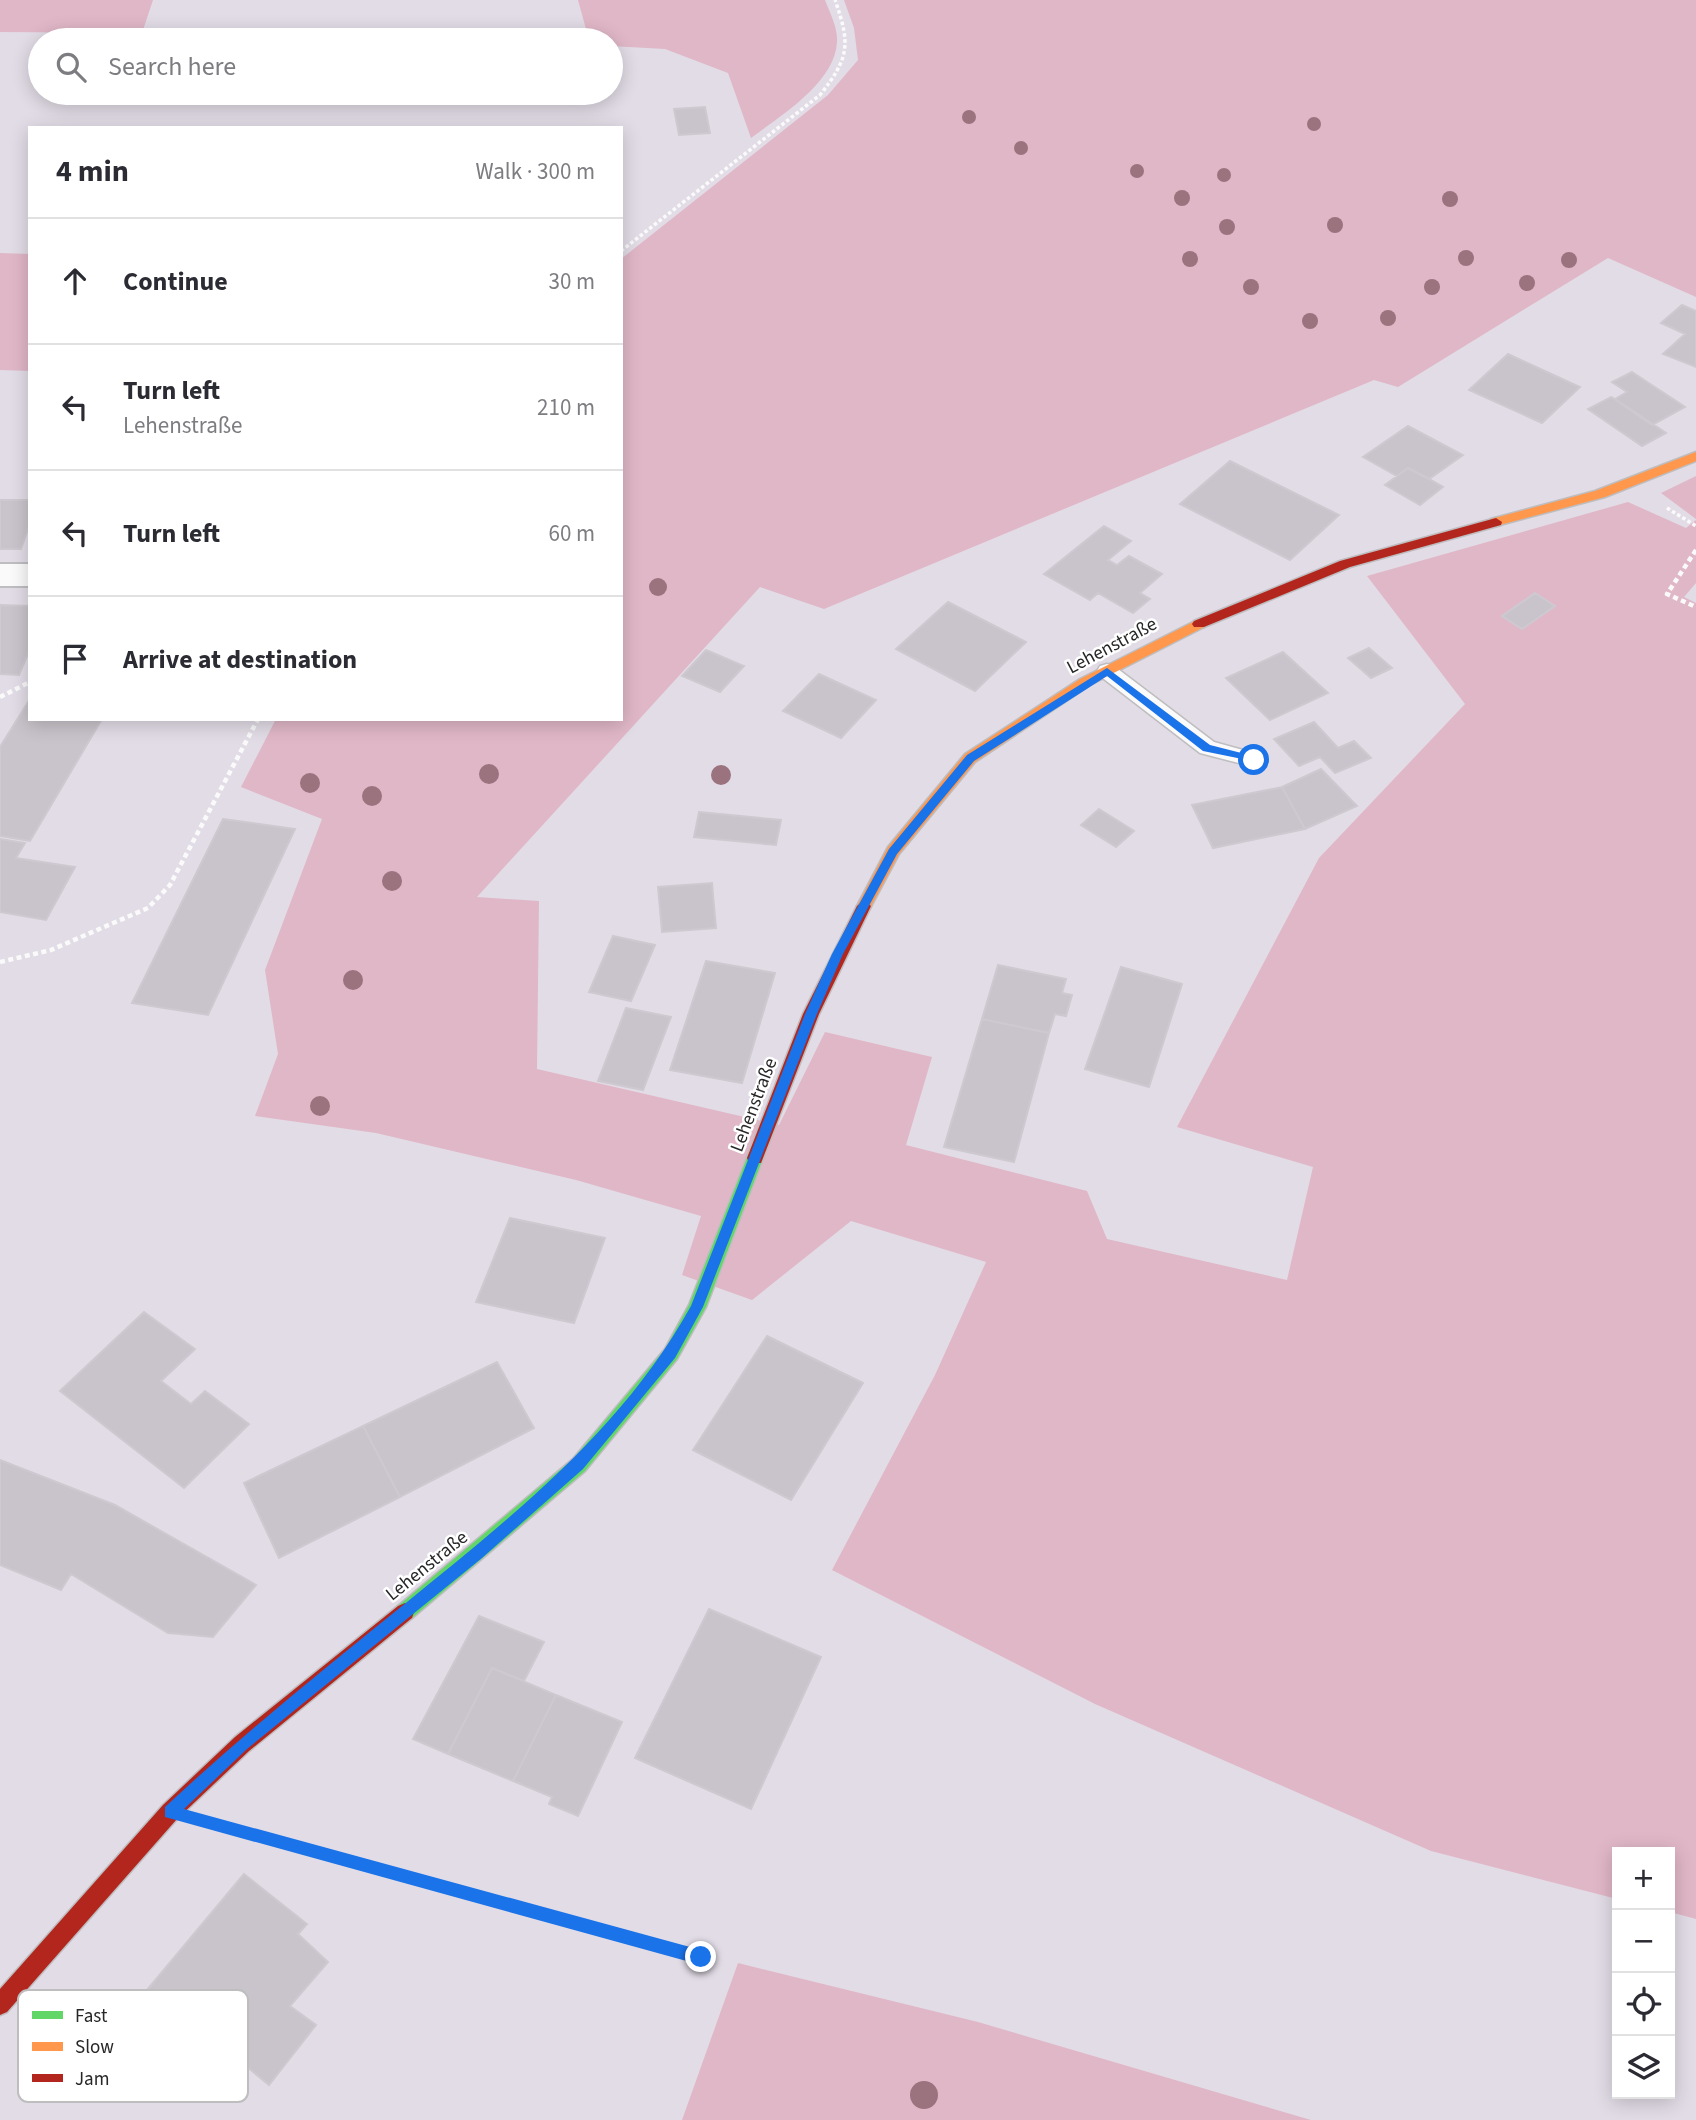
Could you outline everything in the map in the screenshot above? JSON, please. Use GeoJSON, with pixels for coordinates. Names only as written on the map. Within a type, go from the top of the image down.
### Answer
{"type":"FeatureCollection","features":[{"type":"Feature","properties":{"kind":"street","name":"Lehenstraße"},"geometry":{"type":"LineString","coordinates":[[0,2005],[170,1812],[242,1744],[477,1553],[579,1465],[671,1354],[718,1257],[811,1014],[838,954],[893,852],[970,758],[1107,671],[1201,623],[1345,565],[1600,494],[1696,456]]}},
{"type":"Feature","properties":{"kind":"street"},"geometry":{"type":"LineString","coordinates":[[0,575],[28,575]]}},
{"type":"Feature","properties":{"kind":"lane"},"geometry":{"type":"LineString","coordinates":[[1107,671],[1207,748],[1254,760]]}},
{"type":"Feature","properties":{"kind":"path"},"geometry":{"type":"LineString","coordinates":[[623,249],[820,95],[843,65],[849,47],[835,0]]}},
{"type":"Feature","properties":{"kind":"path"},"geometry":{"type":"LineString","coordinates":[[1696,550],[1667,594],[1696,607]]}},
{"type":"Feature","properties":{"kind":"path"},"geometry":{"type":"LineString","coordinates":[[0,697],[28,683]]}},
{"type":"Feature","properties":{"kind":"path"},"geometry":{"type":"LineString","coordinates":[[0,962],[51,950],[148,908],[170,885],[257,721]]}},
{"type":"Feature","properties":{"kind":"path"},"geometry":{"type":"LineString","coordinates":[[170,1812],[701,1957]]}},
{"type":"Feature","properties":{"kind":"shaded area"},"geometry":{"type":"Polygon","coordinates":[[[0,0],[153,0],[144,28],[28,28],[28,32],[0,32],[0,0]]]}},
{"type":"Feature","properties":{"kind":"shaded area"},"geometry":{"type":"Polygon","coordinates":[[[578,0],[825,0],[835,26],[837,42],[834,57],[817,85],[751,138],[728,73],[665,49],[623,47],[623,28],[586,28],[578,0]]]}},
{"type":"Feature","properties":{"kind":"shaded area"},"geometry":{"type":"Polygon","coordinates":[[[844,0],[1696,0],[1696,297],[1608,258],[1398,387],[1374,380],[824,609],[760,587],[477,897],[539,901],[537,1069],[779,1125],[825,1032],[932,1057],[906,1145],[1087,1191],[1107,1239],[1287,1280],[1313,1167],[1177,1127],[1319,858],[1465,704],[1367,576],[1628,502],[1686,528],[1696,520],[1696,583],[1684,597],[1696,603],[1696,1919],[1675,1913],[1675,1847],[1612,1847],[1612,1898],[1431,1851],[1095,1704],[832,1570],[935,1375],[986,1262],[851,1221],[752,1300],[682,1275],[701,1216],[576,1180],[376,1133],[255,1116],[278,1054],[265,970],[322,819],[241,787],[275,721],[623,721],[623,257],[828,95],[858,60],[854,28],[844,0]]]}},
{"type":"Feature","properties":{"kind":"shaded area"},"geometry":{"type":"Polygon","coordinates":[[[0,253],[28,254],[28,371],[0,370],[0,253]]]}},
{"type":"Feature","properties":{"kind":"shaded area"},"geometry":{"type":"Polygon","coordinates":[[[1696,476],[1696,519],[1661,493],[1696,476]]]}},
{"type":"Feature","properties":{"kind":"shaded area"},"geometry":{"type":"Polygon","coordinates":[[[738,1963],[978,2022],[1311,2120],[682,2120],[738,1963]]]}},
{"type":"Feature","properties":{"kind":"building"},"geometry":{"type":"Polygon","coordinates":[[[705,107],[710,133],[679,135],[674,109],[705,107]]]}},
{"type":"Feature","properties":{"kind":"building"},"geometry":{"type":"Polygon","coordinates":[[[1682,305],[1696,311],[1696,367],[1663,354],[1685,334],[1661,323],[1682,305]]]}},
{"type":"Feature","properties":{"kind":"building"},"geometry":{"type":"Polygon","coordinates":[[[1508,354],[1580,387],[1542,423],[1469,390],[1508,354]]]}},
{"type":"Feature","properties":{"kind":"building"},"geometry":{"type":"Polygon","coordinates":[[[1632,372],[1685,407],[1652,425],[1615,399],[1627,392],[1612,382],[1632,372]]]}},
{"type":"Feature","properties":{"kind":"building"},"geometry":{"type":"Polygon","coordinates":[[[1611,397],[1666,433],[1642,446],[1588,409],[1611,397]]]}},
{"type":"Feature","properties":{"kind":"building"},"geometry":{"type":"Polygon","coordinates":[[[1408,426],[1463,455],[1429,479],[1408,468],[1397,476],[1363,457],[1408,426]]]}},
{"type":"Feature","properties":{"kind":"building"},"geometry":{"type":"Polygon","coordinates":[[[1230,461],[1339,515],[1290,560],[1180,504],[1230,461]]]}},
{"type":"Feature","properties":{"kind":"building"},"geometry":{"type":"Polygon","coordinates":[[[1408,468],[1443,487],[1420,505],[1385,485],[1408,468]]]}},
{"type":"Feature","properties":{"kind":"building"},"geometry":{"type":"Polygon","coordinates":[[[0,500],[28,500],[28,529],[21,549],[0,549],[0,500]]]}},
{"type":"Feature","properties":{"kind":"building"},"geometry":{"type":"Polygon","coordinates":[[[1104,526],[1131,541],[1108,560],[1117,565],[1129,556],[1162,574],[1140,593],[1150,599],[1133,613],[1098,593],[1090,600],[1044,574],[1104,526]]]}},
{"type":"Feature","properties":{"kind":"building"},"geometry":{"type":"Polygon","coordinates":[[[1535,593],[1555,606],[1522,629],[1502,616],[1535,593]]]}},
{"type":"Feature","properties":{"kind":"building"},"geometry":{"type":"Polygon","coordinates":[[[948,602],[1026,642],[975,691],[896,649],[948,602]]]}},
{"type":"Feature","properties":{"kind":"building"},"geometry":{"type":"Polygon","coordinates":[[[0,605],[28,606],[28,654],[19,675],[0,674],[0,605]]]}},
{"type":"Feature","properties":{"kind":"building"},"geometry":{"type":"Polygon","coordinates":[[[1369,648],[1392,668],[1371,678],[1348,658],[1369,648]]]}},
{"type":"Feature","properties":{"kind":"building"},"geometry":{"type":"Polygon","coordinates":[[[706,650],[744,666],[720,692],[682,676],[706,650]]]}},
{"type":"Feature","properties":{"kind":"building"},"geometry":{"type":"Polygon","coordinates":[[[1283,652],[1328,693],[1270,720],[1226,678],[1283,652]]]}},
{"type":"Feature","properties":{"kind":"building"},"geometry":{"type":"Polygon","coordinates":[[[819,674],[876,700],[841,738],[783,711],[819,674]]]}},
{"type":"Feature","properties":{"kind":"building"},"geometry":{"type":"Polygon","coordinates":[[[28,702],[28,721],[101,721],[30,841],[0,836],[0,747],[28,702]]]}},
{"type":"Feature","properties":{"kind":"building"},"geometry":{"type":"Polygon","coordinates":[[[1314,722],[1338,748],[1354,741],[1371,758],[1335,773],[1320,757],[1299,766],[1274,739],[1314,722]]]}},
{"type":"Feature","properties":{"kind":"building"},"geometry":{"type":"Polygon","coordinates":[[[1321,769],[1357,806],[1305,829],[1282,787],[1321,769]]]}},
{"type":"Feature","properties":{"kind":"building"},"geometry":{"type":"Polygon","coordinates":[[[1282,787],[1305,829],[1213,848],[1192,805],[1282,787]]]}},
{"type":"Feature","properties":{"kind":"building"},"geometry":{"type":"Polygon","coordinates":[[[1099,809],[1134,831],[1116,847],[1081,825],[1099,809]]]}},
{"type":"Feature","properties":{"kind":"building"},"geometry":{"type":"Polygon","coordinates":[[[699,812],[781,820],[776,845],[694,837],[699,812]]]}},
{"type":"Feature","properties":{"kind":"building"},"geometry":{"type":"Polygon","coordinates":[[[223,819],[295,829],[208,1015],[132,1003],[223,819]]]}},
{"type":"Feature","properties":{"kind":"building"},"geometry":{"type":"Polygon","coordinates":[[[0,839],[25,843],[16,858],[75,867],[46,920],[0,912],[0,839]]]}},
{"type":"Feature","properties":{"kind":"building"},"geometry":{"type":"Polygon","coordinates":[[[712,883],[716,928],[662,932],[658,887],[712,883]]]}},
{"type":"Feature","properties":{"kind":"building"},"geometry":{"type":"Polygon","coordinates":[[[613,936],[655,945],[631,1001],[589,992],[613,936]]]}},
{"type":"Feature","properties":{"kind":"building"},"geometry":{"type":"Polygon","coordinates":[[[706,961],[775,973],[742,1083],[670,1070],[706,961]]]}},
{"type":"Feature","properties":{"kind":"building"},"geometry":{"type":"Polygon","coordinates":[[[998,965],[1066,979],[1062,993],[1072,995],[1066,1016],[1055,1014],[1049,1033],[982,1019],[998,965]]]}},
{"type":"Feature","properties":{"kind":"building"},"geometry":{"type":"Polygon","coordinates":[[[1121,967],[1182,984],[1149,1087],[1085,1069],[1121,967]]]}},
{"type":"Feature","properties":{"kind":"building"},"geometry":{"type":"Polygon","coordinates":[[[626,1008],[671,1017],[643,1090],[598,1081],[626,1008]]]}},
{"type":"Feature","properties":{"kind":"building"},"geometry":{"type":"Polygon","coordinates":[[[982,1019],[1049,1033],[1014,1162],[944,1147],[982,1019]]]}},
{"type":"Feature","properties":{"kind":"building"},"geometry":{"type":"Polygon","coordinates":[[[510,1218],[605,1238],[574,1323],[476,1302],[510,1218]]]}},
{"type":"Feature","properties":{"kind":"building"},"geometry":{"type":"Polygon","coordinates":[[[144,1312],[195,1349],[161,1381],[191,1404],[205,1391],[249,1424],[184,1488],[60,1391],[144,1312]]]}},
{"type":"Feature","properties":{"kind":"building"},"geometry":{"type":"Polygon","coordinates":[[[767,1336],[863,1383],[791,1500],[693,1450],[767,1336]]]}},
{"type":"Feature","properties":{"kind":"building"},"geometry":{"type":"Polygon","coordinates":[[[497,1362],[534,1428],[400,1497],[363,1426],[497,1362]]]}},
{"type":"Feature","properties":{"kind":"building"},"geometry":{"type":"Polygon","coordinates":[[[363,1426],[400,1497],[279,1558],[244,1483],[363,1426]]]}},
{"type":"Feature","properties":{"kind":"building"},"geometry":{"type":"Polygon","coordinates":[[[0,1460],[115,1505],[256,1585],[213,1637],[168,1633],[71,1574],[61,1590],[0,1565],[0,1460]]]}},
{"type":"Feature","properties":{"kind":"building"},"geometry":{"type":"Polygon","coordinates":[[[709,1609],[821,1657],[751,1809],[635,1758],[709,1609]]]}},
{"type":"Feature","properties":{"kind":"building"},"geometry":{"type":"Polygon","coordinates":[[[479,1616],[544,1642],[524,1681],[492,1668],[448,1754],[413,1739],[479,1616]]]}},
{"type":"Feature","properties":{"kind":"building"},"geometry":{"type":"Polygon","coordinates":[[[492,1668],[556,1695],[513,1781],[448,1754],[492,1668]]]}},
{"type":"Feature","properties":{"kind":"building"},"geometry":{"type":"Polygon","coordinates":[[[556,1695],[622,1722],[578,1816],[549,1804],[552,1797],[513,1781],[556,1695]]]}},
{"type":"Feature","properties":{"kind":"building"},"geometry":{"type":"Polygon","coordinates":[[[244,1874],[307,1924],[298,1934],[328,1962],[290,2006],[316,2025],[269,2085],[248,2068],[248,1990],[147,1990],[244,1874]]]}},
{"type":"Feature","properties":{"kind":"traffic: fast"},"geometry":{"type":"LineString","coordinates":[[405,1612],[579,1465],[671,1354],[697,1307],[755,1158]]}},
{"type":"Feature","properties":{"kind":"traffic: slow"},"geometry":{"type":"LineString","coordinates":[[1496,522],[1600,494],[1696,456]]}},
{"type":"Feature","properties":{"kind":"traffic: slow"},"geometry":{"type":"LineString","coordinates":[[864,906],[893,851],[970,758],[1085,682],[1199,624]]}},
{"type":"Feature","properties":{"kind":"traffic: jam"},"geometry":{"type":"LineString","coordinates":[[1199,624],[1345,564],[1496,522]]}},
{"type":"Feature","properties":{"kind":"traffic: jam"},"geometry":{"type":"LineString","coordinates":[[755,1158],[811,1014],[864,906]]}},
{"type":"Feature","properties":{"kind":"traffic: jam"},"geometry":{"type":"LineString","coordinates":[[0,2005],[170,1812],[242,1744],[405,1612]]}},
{"type":"Feature","properties":{"kind":"route"},"geometry":{"type":"LineString","coordinates":[[701,1957],[170,1812],[242,1744],[477,1553],[579,1465],[671,1354],[718,1257],[811,1014],[838,954],[893,852],[970,758],[1085,682],[1107,671],[1207,748],[1254,760]]}}]}
